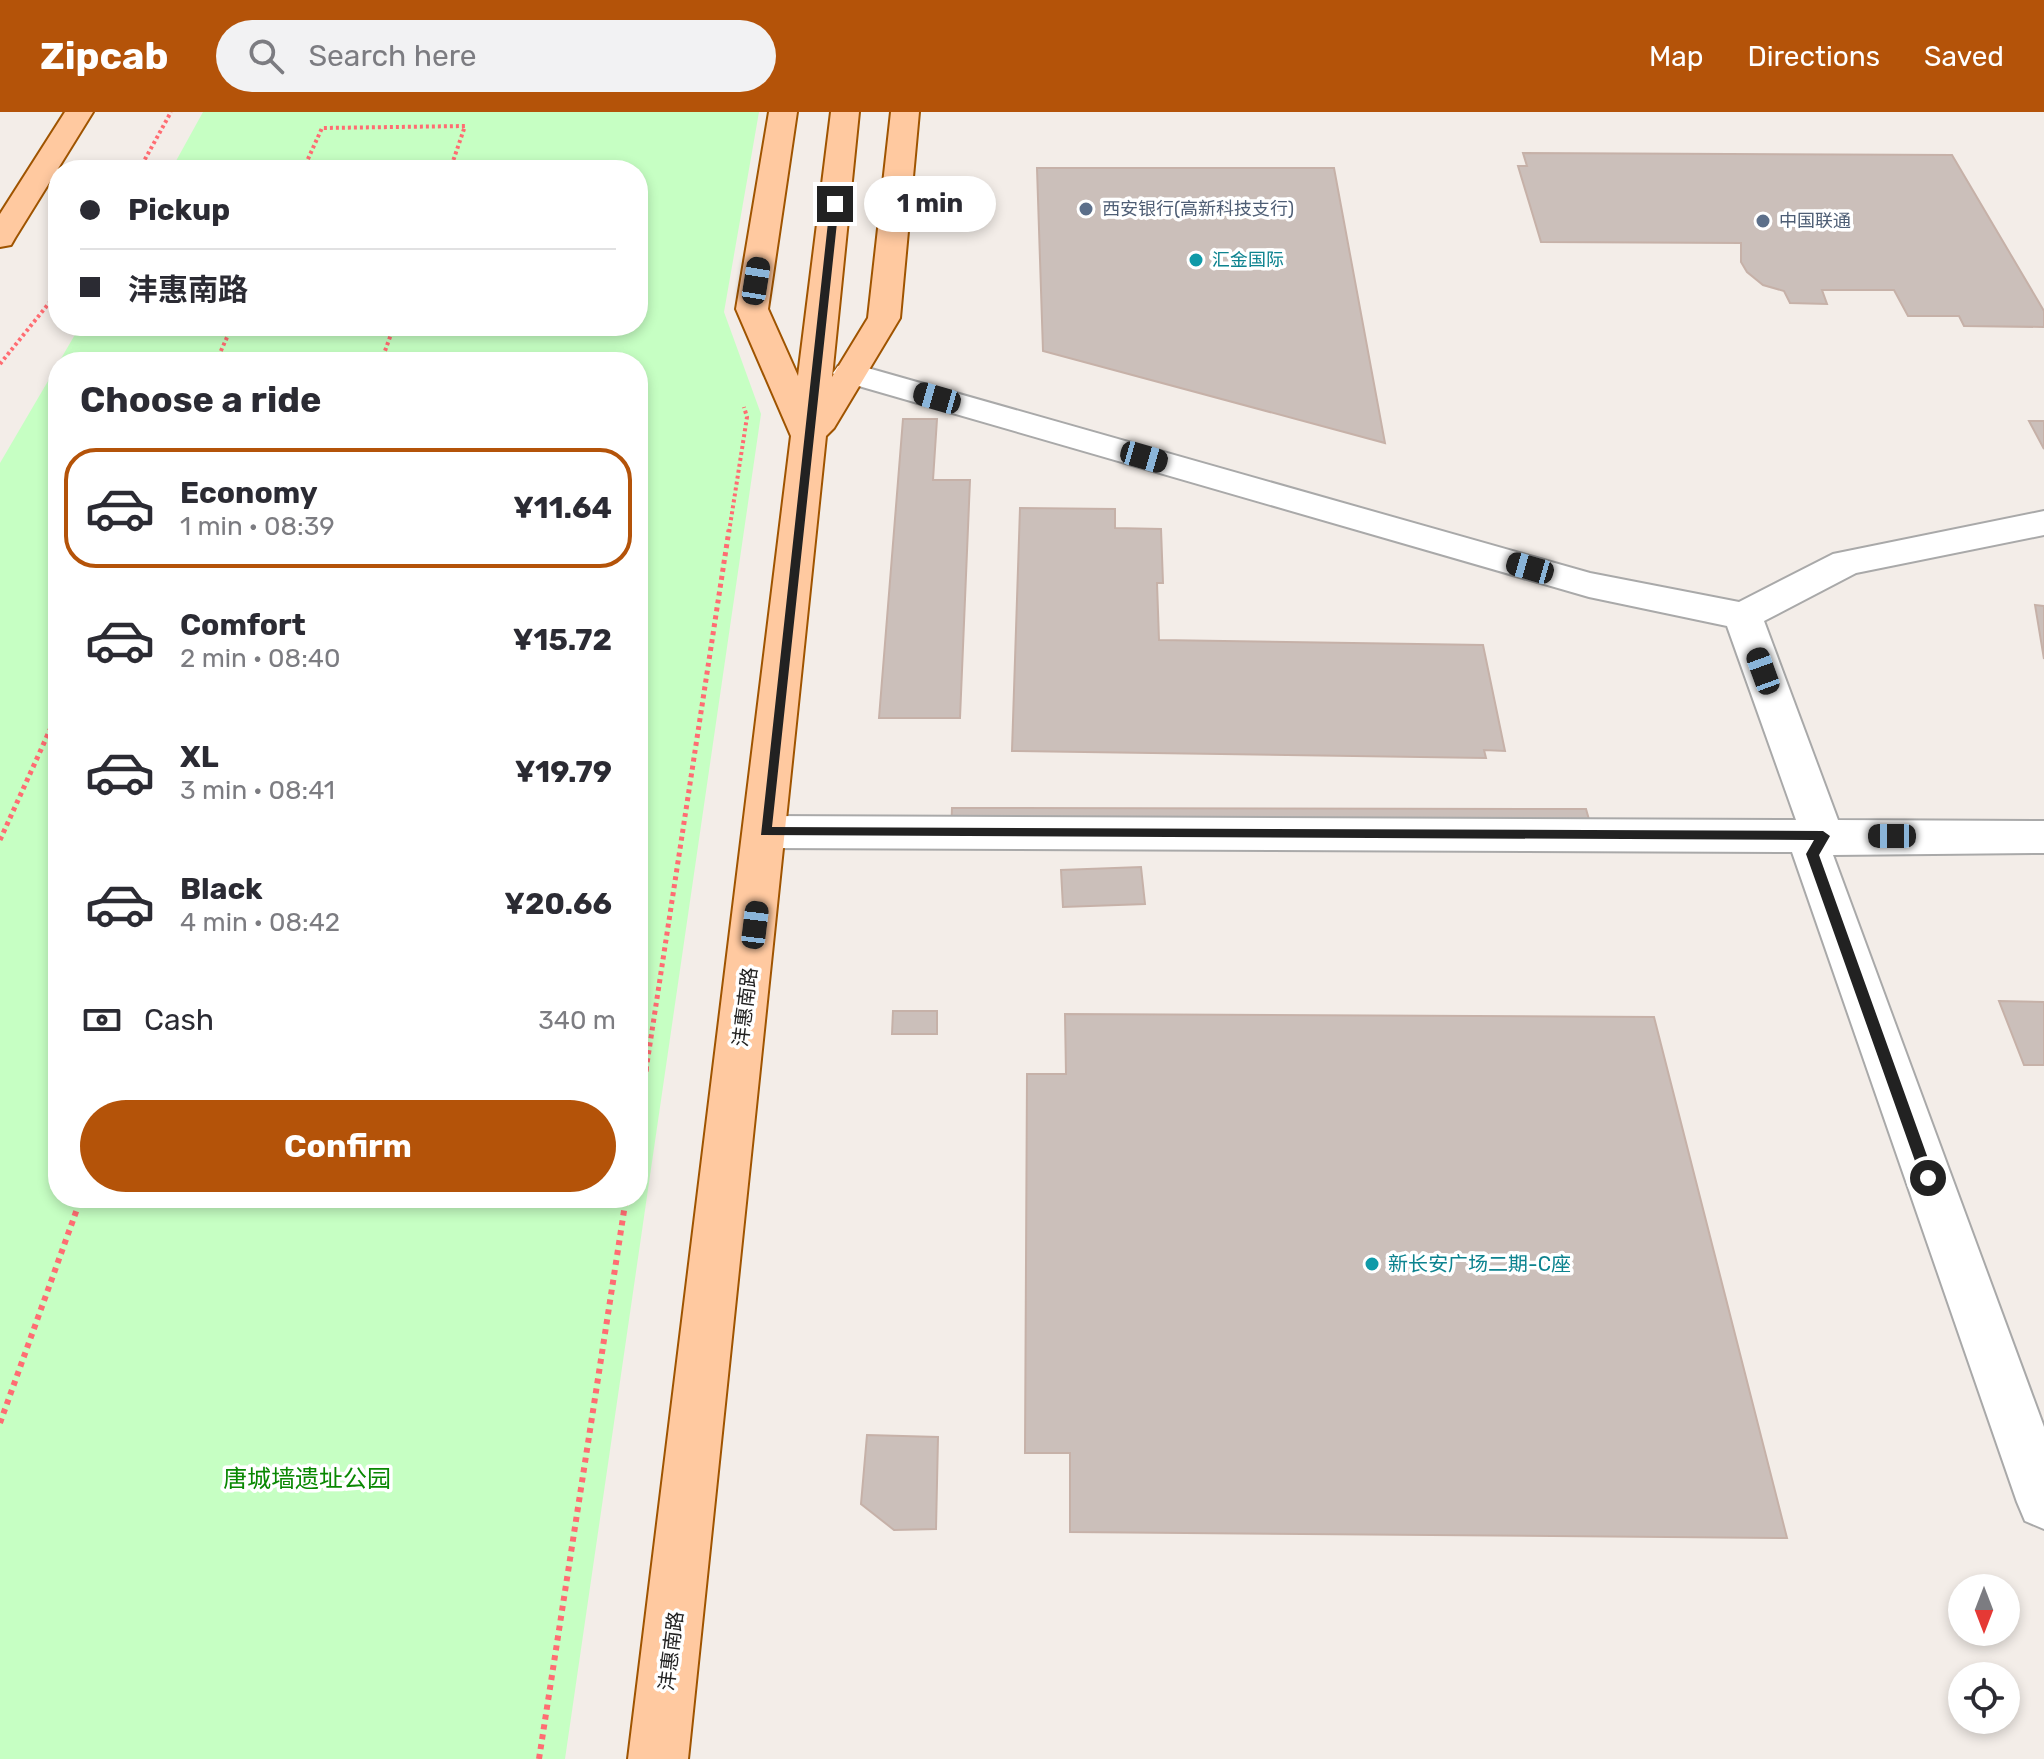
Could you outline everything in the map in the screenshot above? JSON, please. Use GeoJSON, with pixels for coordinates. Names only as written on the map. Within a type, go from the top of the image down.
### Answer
{"type":"FeatureCollection","features":[{"type":"Feature","properties":{"kind":"main road"},"geometry":{"type":"LineString","coordinates":[[49,160],[79,112]]}},
{"type":"Feature","properties":{"kind":"main road"},"geometry":{"type":"LineString","coordinates":[[783,112],[752,309],[810,440]]}},
{"type":"Feature","properties":{"kind":"main road","name":"沣惠南路"},"geometry":{"type":"LineString","coordinates":[[658,1759],[845,112]]}},
{"type":"Feature","properties":{"kind":"main road"},"geometry":{"type":"LineString","coordinates":[[810,440],[884,318],[905,112]]}},
{"type":"Feature","properties":{"kind":"main road"},"geometry":{"type":"LineString","coordinates":[[0,238],[48,161]]}},
{"type":"Feature","properties":{"kind":"street"},"geometry":{"type":"LineString","coordinates":[[850,373],[1589,585],[1743,616],[1846,563],[2044,523]]}},
{"type":"Feature","properties":{"kind":"street"},"geometry":{"type":"LineString","coordinates":[[1743,616],[1823,836]]}},
{"type":"Feature","properties":{"kind":"street"},"geometry":{"type":"LineString","coordinates":[[765,832],[2044,837]]}},
{"type":"Feature","properties":{"kind":"street"},"geometry":{"type":"LineString","coordinates":[[1823,836],[1812,854],[2044,1502]]}},
{"type":"Feature","properties":{"kind":"path"},"geometry":{"type":"LineString","coordinates":[[145,160],[171,112]]}},
{"type":"Feature","properties":{"kind":"path"},"geometry":{"type":"LineString","coordinates":[[308,160],[322,128],[465,126],[453,160]]}},
{"type":"Feature","properties":{"kind":"path"},"geometry":{"type":"LineString","coordinates":[[0,364],[48,304]]}},
{"type":"Feature","properties":{"kind":"path"},"geometry":{"type":"LineString","coordinates":[[648,1056],[747,417],[742,402]]}},
{"type":"Feature","properties":{"kind":"path"},"geometry":{"type":"LineString","coordinates":[[0,840],[48,734]]}},
{"type":"Feature","properties":{"kind":"path"},"geometry":{"type":"LineString","coordinates":[[0,1423],[77,1208]]}},
{"type":"Feature","properties":{"kind":"path"},"geometry":{"type":"LineString","coordinates":[[539,1759],[624,1208]]}},
{"type":"Feature","properties":{"kind":"green space","name":"唐城墙遗址公园"},"geometry":{"type":"Polygon","coordinates":[[[203,112],[759,112],[724,312],[761,414],[648,1189],[648,352],[65,352],[74,336],[648,336],[648,160],[177,160],[203,112]]]}},
{"type":"Feature","properties":{"kind":"green space","name":"唐城墙遗址公园"},"geometry":{"type":"Polygon","coordinates":[[[48,381],[48,1208],[645,1208],[565,1759],[0,1759],[0,463],[48,381]]]}},
{"type":"Feature","properties":{"kind":"building","name":"中国联通"},"geometry":{"type":"Polygon","coordinates":[[[1523,153],[1952,155],[2044,311],[2044,327],[1964,326],[1959,316],[1908,316],[1894,290],[1822,290],[1827,304],[1790,303],[1784,291],[1763,285],[1747,272],[1741,262],[1741,243],[1541,242],[1518,166],[1527,166],[1523,153]]]}},
{"type":"Feature","properties":{"kind":"building","name":"汇金国际"},"geometry":{"type":"Polygon","coordinates":[[[1037,168],[1334,168],[1385,443],[1043,351],[1037,168]]]}},
{"type":"Feature","properties":{"kind":"building"},"geometry":{"type":"Polygon","coordinates":[[[903,419],[937,419],[933,480],[970,480],[960,718],[879,718],[903,419]]]}},
{"type":"Feature","properties":{"kind":"building"},"geometry":{"type":"Polygon","coordinates":[[[2029,421],[2044,421],[2044,449],[2029,421]]]}},
{"type":"Feature","properties":{"kind":"building"},"geometry":{"type":"Polygon","coordinates":[[[1020,508],[1115,509],[1115,528],[1161,529],[1163,583],[1157,583],[1159,640],[1483,645],[1505,751],[1484,750],[1486,758],[1012,751],[1020,508]]]}},
{"type":"Feature","properties":{"kind":"building"},"geometry":{"type":"Polygon","coordinates":[[[2035,605],[2044,606],[2044,659],[2035,605]]]}},
{"type":"Feature","properties":{"kind":"building"},"geometry":{"type":"Polygon","coordinates":[[[952,808],[1586,809],[1594,837],[951,836],[952,808]]]}},
{"type":"Feature","properties":{"kind":"building"},"geometry":{"type":"Polygon","coordinates":[[[1141,867],[1145,904],[1063,907],[1061,870],[1141,867]]]}},
{"type":"Feature","properties":{"kind":"building"},"geometry":{"type":"Polygon","coordinates":[[[1999,1001],[2044,1002],[2044,1065],[2024,1065],[1999,1001]]]}},
{"type":"Feature","properties":{"kind":"building"},"geometry":{"type":"Polygon","coordinates":[[[893,1011],[937,1011],[937,1034],[892,1034],[893,1011]]]}},
{"type":"Feature","properties":{"kind":"building","name":"新长安广场二期-C座"},"geometry":{"type":"Polygon","coordinates":[[[1065,1014],[1654,1017],[1787,1538],[1070,1532],[1070,1453],[1025,1453],[1027,1074],[1066,1074],[1065,1014]]]}},
{"type":"Feature","properties":{"kind":"building"},"geometry":{"type":"Polygon","coordinates":[[[867,1435],[938,1437],[936,1529],[894,1530],[861,1504],[867,1435]]]}},
{"type":"Feature","properties":{"kind":"place","name":"西安银行(高新科技支行)"},"geometry":{"type":"Point","coordinates":[1086,209]}},
{"type":"Feature","properties":{"kind":"place","name":"中国联通"},"geometry":{"type":"Point","coordinates":[1763,221]}},
{"type":"Feature","properties":{"kind":"place","name":"汇金国际"},"geometry":{"type":"Point","coordinates":[1196,260]}},
{"type":"Feature","properties":{"kind":"place","name":"新长安广场二期-C座"},"geometry":{"type":"Point","coordinates":[1372,1264]}},
{"type":"Feature","properties":{"kind":"route"},"geometry":{"type":"LineString","coordinates":[[835,204],[765,832],[1823,836],[1812,854],[1928,1178]]}}]}
